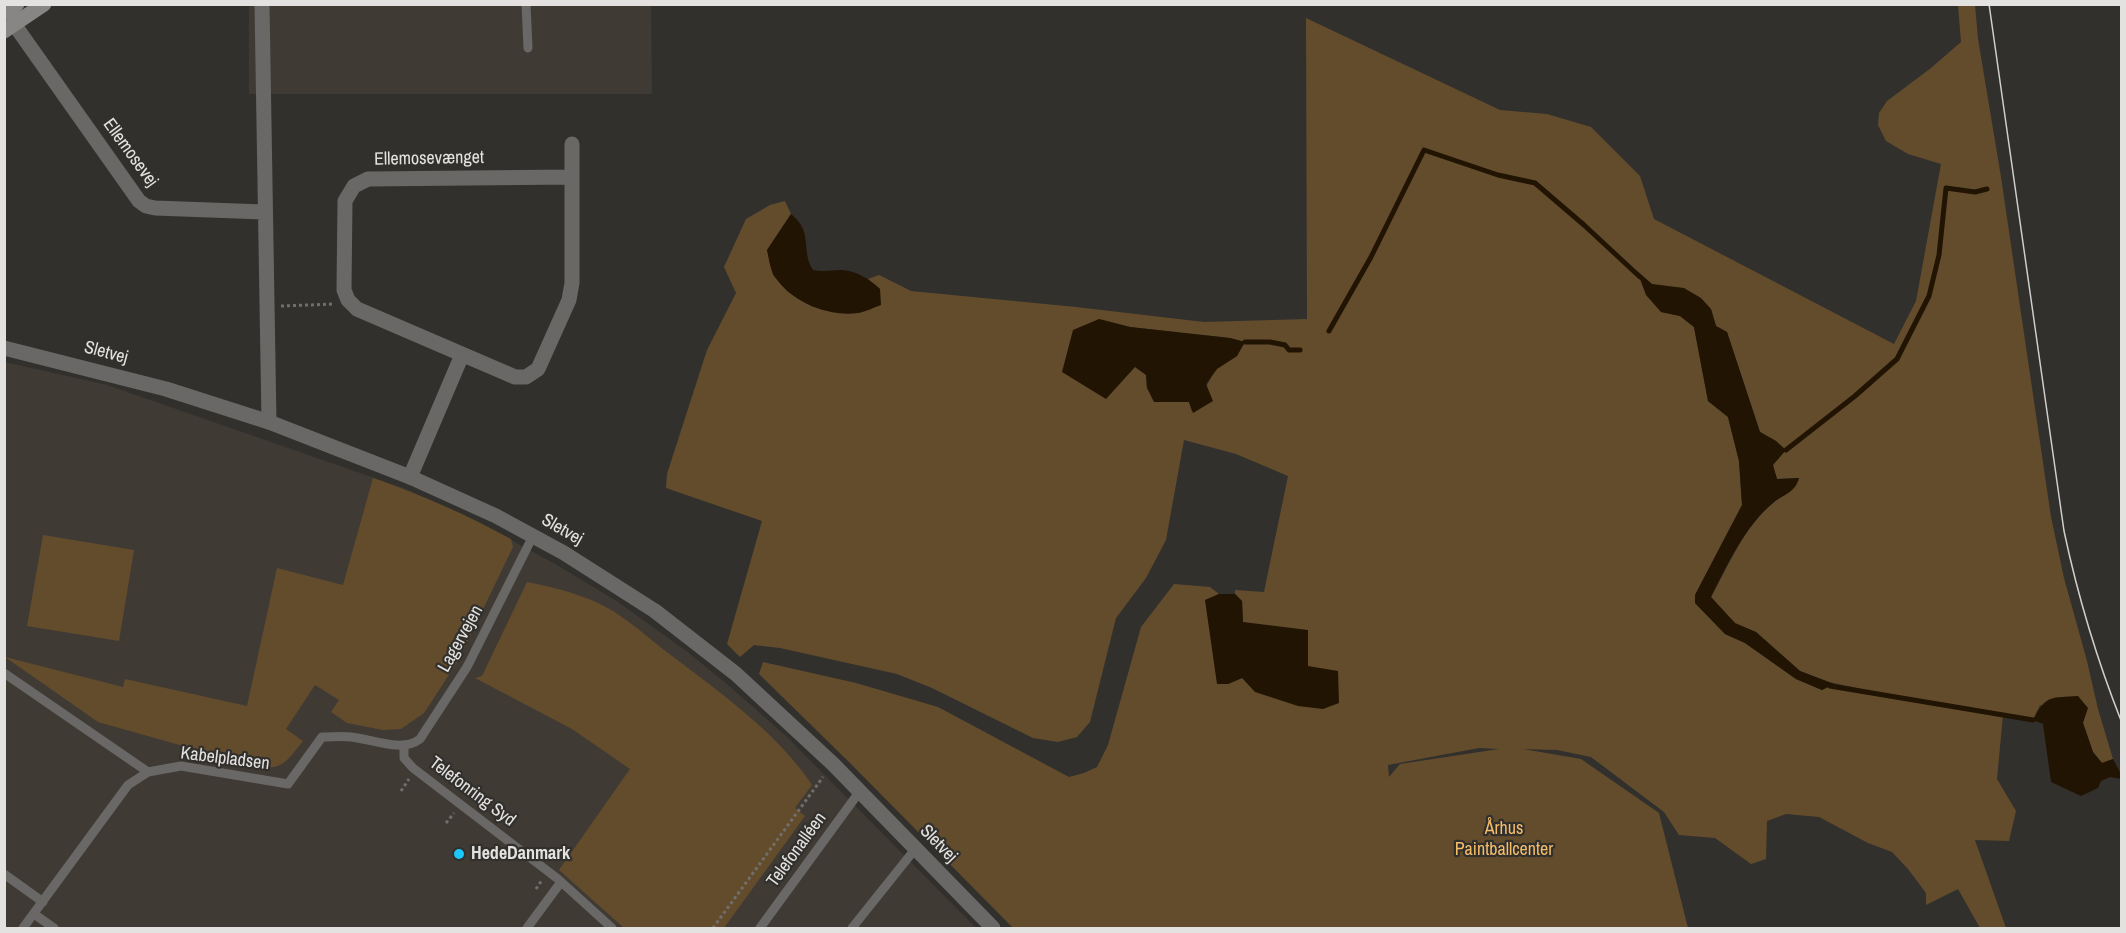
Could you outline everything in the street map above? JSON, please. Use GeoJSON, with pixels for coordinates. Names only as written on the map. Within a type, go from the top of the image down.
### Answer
{"type":"FeatureCollection","features":[{"type":"Feature","properties":{"kind":"main road"},"geometry":{"type":"LineString","coordinates":[[8,23],[17,4]]}},
{"type":"Feature","properties":{"kind":"main road"},"geometry":{"type":"LineString","coordinates":[[8,23],[44,4]]}},
{"type":"Feature","properties":{"kind":"street"},"geometry":{"type":"LineString","coordinates":[[262,4],[269,422]]}},
{"type":"Feature","properties":{"kind":"street","name":"Ellemosevej"},"geometry":{"type":"LineString","coordinates":[[8,23],[139,201],[154,208],[264,212]]}},
{"type":"Feature","properties":{"kind":"street"},"geometry":{"type":"LineString","coordinates":[[348,300],[357,309],[515,377],[526,377],[538,369],[569,300],[572,283],[572,144]]}},
{"type":"Feature","properties":{"kind":"street","name":"Ellemosevænget"},"geometry":{"type":"LineString","coordinates":[[348,300],[344,290],[345,201],[354,186],[368,179],[572,177]]}},
{"type":"Feature","properties":{"kind":"street","name":"Sletvej"},"geometry":{"type":"LineString","coordinates":[[4,348],[166,389],[269,422],[410,477],[496,516],[533,536],[625,591],[736,674],[833,764],[993,928]]}},
{"type":"Feature","properties":{"kind":"street"},"geometry":{"type":"LineString","coordinates":[[410,477],[462,355]]}},
{"type":"Feature","properties":{"kind":"lane"},"geometry":{"type":"LineString","coordinates":[[526,4],[528,48]]}},
{"type":"Feature","properties":{"kind":"lane","name":"Lagervejen"},"geometry":{"type":"LineString","coordinates":[[404,746],[420,739],[467,667],[533,536]]}},
{"type":"Feature","properties":{"kind":"lane"},"geometry":{"type":"LineString","coordinates":[[4,673],[148,772]]}},
{"type":"Feature","properties":{"kind":"lane","name":"Kabelpladsen"},"geometry":{"type":"LineString","coordinates":[[23,928],[128,785],[148,772],[181,766],[288,784],[322,737],[350,737],[404,746]]}},
{"type":"Feature","properties":{"kind":"lane","name":"Telefonring Syd"},"geometry":{"type":"LineString","coordinates":[[404,746],[404,758],[413,768],[561,882],[612,928]]}},
{"type":"Feature","properties":{"kind":"lane","name":"Telefonalléen"},"geometry":{"type":"LineString","coordinates":[[760,928],[860,791]]}},
{"type":"Feature","properties":{"kind":"lane"},"geometry":{"type":"LineString","coordinates":[[852,928],[916,848]]}},
{"type":"Feature","properties":{"kind":"lane"},"geometry":{"type":"LineString","coordinates":[[4,874],[42,902]]}},
{"type":"Feature","properties":{"kind":"lane"},"geometry":{"type":"LineString","coordinates":[[527,928],[561,882]]}},
{"type":"Feature","properties":{"kind":"lane"},"geometry":{"type":"LineString","coordinates":[[34,914],[54,928]]}},
{"type":"Feature","properties":{"kind":"path"},"geometry":{"type":"LineString","coordinates":[[266,306],[336,304],[348,300]]}},
{"type":"Feature","properties":{"kind":"path"},"geometry":{"type":"LineString","coordinates":[[713,928],[833,764]]}},
{"type":"Feature","properties":{"kind":"shaded area"},"geometry":{"type":"Polygon","coordinates":[[[249,5],[651,5],[652,94],[249,94],[249,5]]]}},
{"type":"Feature","properties":{"kind":"shaded area"},"geometry":{"type":"Polygon","coordinates":[[[791,214],[805,234],[807,255],[813,270],[842,270],[862,276],[880,289],[881,305],[864,312],[835,313],[812,306],[782,286],[772,271],[767,250],[791,214]]]}},
{"type":"Feature","properties":{"kind":"shaded area"},"geometry":{"type":"Polygon","coordinates":[[[1637,271],[1652,284],[1684,288],[1701,298],[1711,309],[1716,326],[1727,332],[1760,432],[1786,450],[1773,465],[1777,479],[1799,478],[1792,490],[1763,512],[1745,534],[1711,597],[1735,623],[1756,632],[1800,671],[1834,684],[1822,690],[1796,679],[1745,643],[1725,634],[1695,603],[1695,595],[1742,505],[1739,461],[1728,417],[1708,401],[1694,327],[1680,316],[1661,312],[1646,295],[1637,271]]]}},
{"type":"Feature","properties":{"kind":"shaded area"},"geometry":{"type":"Polygon","coordinates":[[[1099,319],[1130,327],[1230,338],[1245,342],[1237,356],[1217,369],[1206,384],[1213,401],[1193,413],[1189,402],[1154,402],[1147,388],[1146,375],[1135,367],[1106,399],[1062,372],[1073,330],[1099,319]]]}},
{"type":"Feature","properties":{"kind":"shaded area"},"geometry":{"type":"Polygon","coordinates":[[[5,362],[107,385],[406,489],[491,529],[557,565],[618,602],[689,653],[728,685],[787,737],[976,928],[5,928],[5,362]]]}},
{"type":"Feature","properties":{"kind":"shaded area"},"geometry":{"type":"Polygon","coordinates":[[[1219,594],[1235,594],[1242,601],[1243,622],[1308,630],[1308,666],[1338,671],[1339,703],[1323,709],[1298,706],[1255,692],[1242,678],[1228,684],[1217,684],[1205,600],[1219,594]]]}},
{"type":"Feature","properties":{"kind":"shaded area"},"geometry":{"type":"Polygon","coordinates":[[[2078,696],[2088,708],[2083,723],[2093,752],[2102,763],[2113,759],[2122,776],[2121,779],[2110,777],[2101,781],[2098,788],[2081,796],[2051,782],[2043,724],[2033,720],[2042,706],[2051,699],[2078,696]]]}},
{"type":"Feature","properties":{"kind":"green space","name":"Århus Paintballcenter"},"geometry":{"type":"Polygon","coordinates":[[[1958,5],[1975,5],[1978,39],[2001,177],[2051,517],[2064,578],[2113,759],[2102,763],[2093,752],[2083,723],[2040,705],[2033,720],[2003,715],[1997,779],[2016,811],[2009,841],[1975,840],[2006,928],[1980,928],[1958,889],[1926,905],[1926,893],[1892,852],[1868,843],[1819,817],[1786,814],[1767,821],[1766,859],[1751,864],[1715,838],[1679,835],[1664,812],[1591,757],[1557,750],[1523,749],[1581,759],[1659,813],[1688,928],[1013,928],[759,674],[763,662],[856,683],[938,707],[1069,777],[1097,767],[1108,745],[1141,627],[1174,584],[1210,587],[1219,594],[1206,600],[1228,684],[1242,678],[1308,667],[1243,622],[1242,601],[1235,594],[1235,590],[1264,592],[1288,476],[1236,454],[1184,440],[1166,540],[1146,578],[1116,618],[1090,722],[1077,737],[1058,742],[1033,738],[932,688],[897,674],[780,648],[754,645],[740,657],[727,644],[762,521],[666,488],[667,474],[707,350],[736,293],[724,267],[746,219],[770,205],[785,201],[791,214],[767,250],[773,275],[787,291],[813,307],[880,289],[868,279],[879,275],[911,291],[1204,322],[1307,319],[1306,18],[1500,110],[1547,114],[1591,127],[1640,176],[1654,219],[1894,344],[1916,301],[1941,164],[1908,154],[1886,141],[1878,125],[1879,113],[1887,101],[1961,42],[1958,5]],[[1638,272],[1661,312],[1680,316],[1694,327],[1708,401],[1728,417],[1739,461],[1742,505],[1695,595],[1695,603],[1725,634],[1745,643],[1796,679],[1822,690],[1830,686],[1905,698],[1829,682],[1800,671],[1756,632],[1735,624],[1711,597],[1745,535],[1773,503],[1791,490],[1799,478],[1777,479],[1773,466],[1776,441],[1760,432],[1727,332],[1716,326],[1711,309],[1652,284],[1638,272]],[[1098,319],[1134,366],[1146,375],[1147,388],[1189,402],[1192,412],[1216,369],[1237,356],[1244,342],[1230,338],[1130,327],[1098,319]],[[1479,748],[1388,765],[1389,777],[1400,764],[1499,749],[1479,748]]]}},
{"type":"Feature","properties":{"kind":"green space"},"geometry":{"type":"Polygon","coordinates":[[[373,478],[426,498],[477,522],[511,539],[513,547],[458,661],[424,713],[401,729],[383,730],[347,723],[331,712],[339,700],[315,685],[286,729],[303,741],[288,759],[278,766],[254,766],[98,722],[5,657],[123,687],[125,679],[247,706],[277,568],[343,585],[373,478]]]}},
{"type":"Feature","properties":{"kind":"green space"},"geometry":{"type":"Polygon","coordinates":[[[43,535],[134,550],[119,641],[27,626],[43,535]]]}},
{"type":"Feature","properties":{"kind":"green space"},"geometry":{"type":"Polygon","coordinates":[[[527,582],[582,596],[613,611],[746,713],[782,748],[812,785],[795,808],[805,816],[724,928],[624,928],[559,870],[630,769],[572,729],[475,678],[482,676],[527,582]]]}},
{"type":"Feature","properties":{"kind":"waterway"},"geometry":{"type":"LineString","coordinates":[[1329,331],[1371,257],[1424,150],[1498,175],[1535,183],[1640,277]]}},
{"type":"Feature","properties":{"kind":"waterway"},"geometry":{"type":"LineString","coordinates":[[1786,450],[1855,396],[1897,359],[1929,296],[1939,255],[1946,188],[1975,192],[1987,189]]}},
{"type":"Feature","properties":{"kind":"waterway"},"geometry":{"type":"LineString","coordinates":[[1245,342],[1270,342],[1285,345],[1289,350],[1300,350]]}},
{"type":"Feature","properties":{"kind":"waterway"},"geometry":{"type":"LineString","coordinates":[[1830,686],[2033,720]]}},
{"type":"Feature","properties":{"kind":"tram line"},"geometry":{"type":"LineString","coordinates":[[1989,4],[2064,531],[2089,628],[2122,723]]}},
{"type":"Feature","properties":{"kind":"place","name":"HedeDanmark"},"geometry":{"type":"Point","coordinates":[459,854]}}]}
